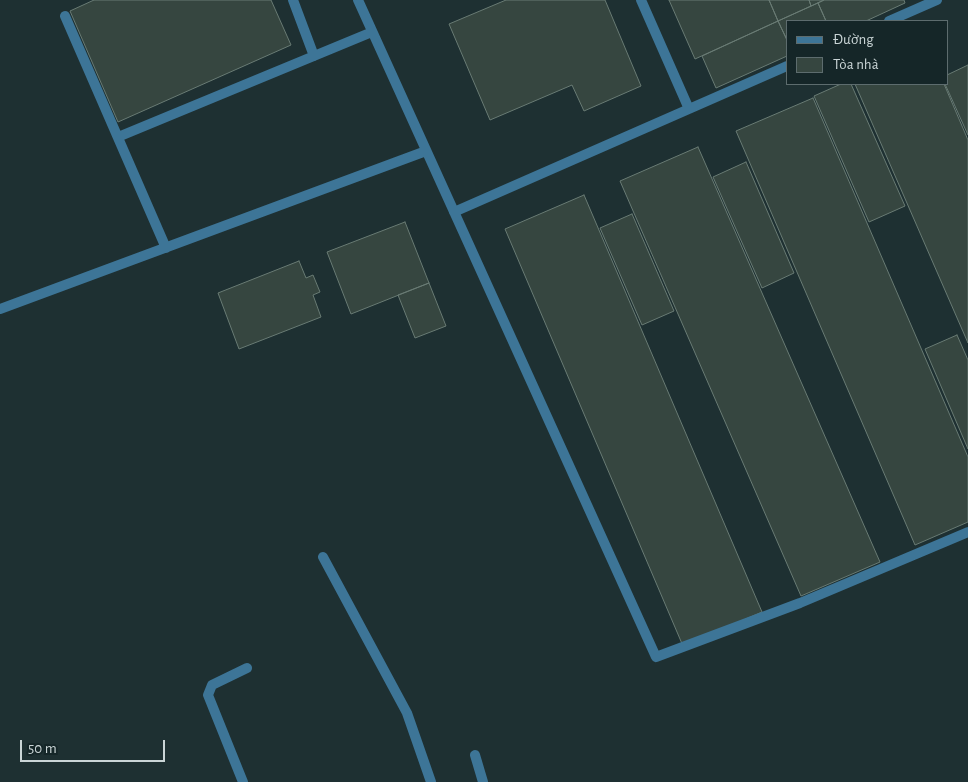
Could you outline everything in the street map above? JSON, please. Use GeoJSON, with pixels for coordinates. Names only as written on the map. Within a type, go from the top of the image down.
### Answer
{"type":"FeatureCollection","features":[{"type":"Feature","properties":{"kind":"street"},"geometry":{"type":"LineString","coordinates":[[292,0],[314,56]]}},
{"type":"Feature","properties":{"kind":"street"},"geometry":{"type":"LineString","coordinates":[[358,0],[656,657],[800,604],[968,532]]}},
{"type":"Feature","properties":{"kind":"street"},"geometry":{"type":"LineString","coordinates":[[641,0],[688,109]]}},
{"type":"Feature","properties":{"kind":"street"},"geometry":{"type":"LineString","coordinates":[[890,20],[937,0]]}},
{"type":"Feature","properties":{"kind":"street"},"geometry":{"type":"LineString","coordinates":[[65,16],[166,248]]}},
{"type":"Feature","properties":{"kind":"street"},"geometry":{"type":"LineString","coordinates":[[118,137],[372,32]]}},
{"type":"Feature","properties":{"kind":"street"},"geometry":{"type":"LineString","coordinates":[[454,212],[786,66]]}},
{"type":"Feature","properties":{"kind":"street"},"geometry":{"type":"LineString","coordinates":[[0,309],[426,151]]}},
{"type":"Feature","properties":{"kind":"street"},"geometry":{"type":"LineString","coordinates":[[323,557],[407,712],[431,782]]}},
{"type":"Feature","properties":{"kind":"street"},"geometry":{"type":"LineString","coordinates":[[242,782],[208,695],[212,685],[247,668]]}},
{"type":"Feature","properties":{"kind":"street"},"geometry":{"type":"LineString","coordinates":[[475,755],[483,782]]}},
{"type":"Feature","properties":{"kind":"building"},"geometry":{"type":"Polygon","coordinates":[[[94,0],[271,0],[291,45],[118,122],[70,11],[94,0]]]}},
{"type":"Feature","properties":{"kind":"building"},"geometry":{"type":"Polygon","coordinates":[[[506,0],[605,0],[641,86],[584,111],[572,85],[490,120],[449,24],[506,0]]]}},
{"type":"Feature","properties":{"kind":"building"},"geometry":{"type":"Polygon","coordinates":[[[669,0],[769,0],[778,21],[695,59],[669,0]]]}},
{"type":"Feature","properties":{"kind":"building"},"geometry":{"type":"Polygon","coordinates":[[[769,0],[809,0],[811,6],[778,21],[769,0]]]}},
{"type":"Feature","properties":{"kind":"building"},"geometry":{"type":"Polygon","coordinates":[[[809,0],[824,0],[811,6],[809,0]]]}},
{"type":"Feature","properties":{"kind":"building"},"geometry":{"type":"Polygon","coordinates":[[[824,0],[904,0],[905,3],[868,20],[826,20],[818,3],[824,0]]]}},
{"type":"Feature","properties":{"kind":"building"},"geometry":{"type":"Polygon","coordinates":[[[818,3],[826,20],[786,20],[786,38],[778,21],[818,3]]]}},
{"type":"Feature","properties":{"kind":"building"},"geometry":{"type":"Polygon","coordinates":[[[778,21],[786,38],[786,56],[716,88],[702,56],[778,21]]]}},
{"type":"Feature","properties":{"kind":"building"},"geometry":{"type":"Polygon","coordinates":[[[968,65],[968,135],[945,85],[948,85],[948,75],[968,65]]]}},
{"type":"Feature","properties":{"kind":"building"},"geometry":{"type":"Polygon","coordinates":[[[839,85],[851,85],[905,206],[869,222],[814,96],[839,85]]]}},
{"type":"Feature","properties":{"kind":"building"},"geometry":{"type":"Polygon","coordinates":[[[855,85],[944,85],[968,140],[968,343],[855,85]]]}},
{"type":"Feature","properties":{"kind":"building"},"geometry":{"type":"Polygon","coordinates":[[[813,98],[968,457],[968,522],[915,545],[736,131],[813,98]]]}},
{"type":"Feature","properties":{"kind":"building"},"geometry":{"type":"Polygon","coordinates":[[[698,147],[880,562],[801,596],[620,181],[698,147]]]}},
{"type":"Feature","properties":{"kind":"building"},"geometry":{"type":"Polygon","coordinates":[[[746,162],[794,273],[762,288],[713,177],[746,162]]]}},
{"type":"Feature","properties":{"kind":"building"},"geometry":{"type":"Polygon","coordinates":[[[584,195],[762,612],[683,646],[505,229],[584,195]]]}},
{"type":"Feature","properties":{"kind":"building"},"geometry":{"type":"Polygon","coordinates":[[[632,214],[674,311],[642,325],[600,228],[632,214]]]}},
{"type":"Feature","properties":{"kind":"building"},"geometry":{"type":"Polygon","coordinates":[[[405,222],[429,283],[351,314],[327,252],[405,222]]]}},
{"type":"Feature","properties":{"kind":"building"},"geometry":{"type":"Polygon","coordinates":[[[299,261],[306,278],[313,275],[320,292],[313,295],[321,317],[239,349],[218,293],[299,261]]]}},
{"type":"Feature","properties":{"kind":"building"},"geometry":{"type":"Polygon","coordinates":[[[429,283],[446,326],[415,338],[398,295],[429,283]]]}},
{"type":"Feature","properties":{"kind":"building"},"geometry":{"type":"Polygon","coordinates":[[[957,335],[968,360],[968,449],[925,349],[957,335]]]}}]}
